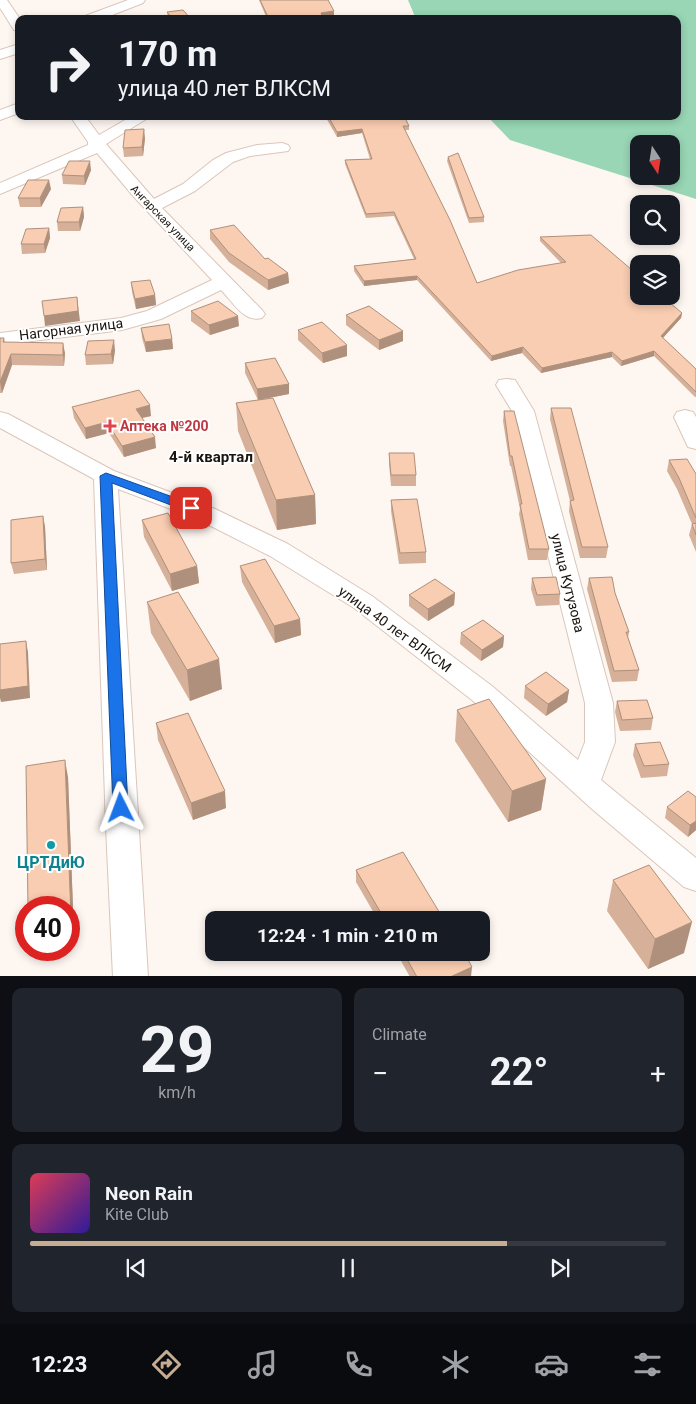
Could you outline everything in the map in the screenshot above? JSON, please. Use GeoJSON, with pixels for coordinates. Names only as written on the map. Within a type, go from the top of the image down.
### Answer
{"type":"FeatureCollection","features":[{"type":"Feature","properties":{"kind":"street"},"geometry":{"type":"LineString","coordinates":[[1,0],[15,21]]}},
{"type":"Feature","properties":{"kind":"street"},"geometry":{"type":"LineString","coordinates":[[100,15],[139,0]]}},
{"type":"Feature","properties":{"kind":"street"},"geometry":{"type":"LineString","coordinates":[[0,55],[15,49]]}},
{"type":"Feature","properties":{"kind":"street"},"geometry":{"type":"LineString","coordinates":[[0,115],[15,109]]}},
{"type":"Feature","properties":{"kind":"street","name":"Ангарская улица"},"geometry":{"type":"LineString","coordinates":[[80,120],[96,143],[152,206],[256,314]]}},
{"type":"Feature","properties":{"kind":"street"},"geometry":{"type":"LineString","coordinates":[[0,189],[95,148],[96,143],[137,120]]}},
{"type":"Feature","properties":{"kind":"street"},"geometry":{"type":"LineString","coordinates":[[152,206],[177,195],[220,162],[232,156],[255,150],[282,148]]}},
{"type":"Feature","properties":{"kind":"street","name":"Нагорная улица"},"geometry":{"type":"LineString","coordinates":[[0,339],[122,324],[154,315],[224,282]]}},
{"type":"Feature","properties":{"kind":"street","name":"улица Кутузова"},"geometry":{"type":"LineString","coordinates":[[507,385],[523,411],[599,703],[600,742],[586,784]]}},
{"type":"Feature","properties":{"kind":"street"},"geometry":{"type":"LineString","coordinates":[[686,417],[696,442]]}},
{"type":"Feature","properties":{"kind":"street","name":"улица 40 лет ВЛКСМ"},"geometry":{"type":"LineString","coordinates":[[0,419],[106,476],[223,522],[279,550],[363,602],[482,693],[696,877]]}},
{"type":"Feature","properties":{"kind":"street"},"geometry":{"type":"LineString","coordinates":[[106,476],[122,827],[131,976]]}},
{"type":"Feature","properties":{"kind":"green space"},"geometry":{"type":"Polygon","coordinates":[[[408,0],[696,0],[696,199],[652,185],[680,185],[680,135],[630,135],[630,178],[510,140],[491,120],[681,120],[681,15],[414,15],[408,0]]]}},
{"type":"Feature","properties":{"kind":"building"},"geometry":{"type":"Polygon","coordinates":[[[260,0],[328,0],[334,11],[321,13],[322,15],[267,15],[260,0]]]}},
{"type":"Feature","properties":{"kind":"building"},"geometry":{"type":"Polygon","coordinates":[[[183,10],[187,15],[170,15],[167,12],[183,10]]]}},
{"type":"Feature","properties":{"kind":"building"},"geometry":{"type":"Polygon","coordinates":[[[330,120],[406,120],[409,126],[403,126],[450,220],[477,283],[518,270],[566,262],[540,237],[591,235],[630,268],[630,305],[673,305],[682,313],[661,336],[696,369],[696,392],[654,351],[622,361],[612,352],[542,368],[523,347],[492,356],[417,276],[364,281],[354,266],[416,259],[394,212],[366,214],[345,160],[372,159],[362,129],[337,132],[330,120]]]}},
{"type":"Feature","properties":{"kind":"building"},"geometry":{"type":"Polygon","coordinates":[[[144,129],[142,147],[123,148],[125,130],[144,129]]]}},
{"type":"Feature","properties":{"kind":"building"},"geometry":{"type":"Polygon","coordinates":[[[458,153],[484,217],[469,218],[448,157],[458,153]]]}},
{"type":"Feature","properties":{"kind":"building"},"geometry":{"type":"Polygon","coordinates":[[[69,161],[90,161],[84,176],[62,175],[69,161]]]}},
{"type":"Feature","properties":{"kind":"building"},"geometry":{"type":"Polygon","coordinates":[[[28,180],[49,180],[40,198],[18,198],[28,180]]]}},
{"type":"Feature","properties":{"kind":"building"},"geometry":{"type":"Polygon","coordinates":[[[83,207],[79,222],[57,222],[61,208],[83,207]]]}},
{"type":"Feature","properties":{"kind":"building"},"geometry":{"type":"Polygon","coordinates":[[[234,225],[265,259],[268,258],[288,273],[268,280],[229,253],[210,230],[234,225]]]}},
{"type":"Feature","properties":{"kind":"building"},"geometry":{"type":"Polygon","coordinates":[[[49,228],[44,244],[21,244],[26,229],[49,228]]]}},
{"type":"Feature","properties":{"kind":"building"},"geometry":{"type":"Polygon","coordinates":[[[150,280],[155,295],[135,299],[131,282],[150,280]]]}},
{"type":"Feature","properties":{"kind":"building"},"geometry":{"type":"Polygon","coordinates":[[[77,297],[78,311],[44,316],[42,301],[77,297]]]}},
{"type":"Feature","properties":{"kind":"building"},"geometry":{"type":"Polygon","coordinates":[[[218,301],[238,316],[209,325],[191,311],[218,301]]]}},
{"type":"Feature","properties":{"kind":"building"},"geometry":{"type":"Polygon","coordinates":[[[369,306],[403,331],[379,340],[346,315],[369,306]]]}},
{"type":"Feature","properties":{"kind":"building"},"geometry":{"type":"Polygon","coordinates":[[[322,322],[347,345],[322,353],[298,330],[322,322]]]}},
{"type":"Feature","properties":{"kind":"building"},"geometry":{"type":"Polygon","coordinates":[[[169,324],[172,339],[145,342],[141,328],[169,324]]]}},
{"type":"Feature","properties":{"kind":"building"},"geometry":{"type":"Polygon","coordinates":[[[0,338],[4,338],[3,342],[63,343],[63,355],[11,354],[0,382],[0,338]]]}},
{"type":"Feature","properties":{"kind":"building"},"geometry":{"type":"Polygon","coordinates":[[[114,340],[111,354],[85,355],[88,341],[114,340]]]}},
{"type":"Feature","properties":{"kind":"building"},"geometry":{"type":"Polygon","coordinates":[[[275,358],[289,384],[257,389],[245,363],[275,358]]]}},
{"type":"Feature","properties":{"kind":"building","name":"Аптека №200"},"geometry":{"type":"Polygon","coordinates":[[[139,390],[150,405],[136,409],[155,437],[122,446],[107,422],[85,428],[72,407],[139,390]]]}},
{"type":"Feature","properties":{"kind":"building"},"geometry":{"type":"Polygon","coordinates":[[[273,398],[315,495],[276,500],[236,403],[273,398]]]}},
{"type":"Feature","properties":{"kind":"building"},"geometry":{"type":"Polygon","coordinates":[[[551,408],[571,408],[608,547],[582,547],[570,501],[574,500],[551,408]]]}},
{"type":"Feature","properties":{"kind":"building"},"geometry":{"type":"Polygon","coordinates":[[[504,411],[514,411],[549,549],[529,549],[520,504],[522,504],[512,456],[510,456],[504,411]]]}},
{"type":"Feature","properties":{"kind":"building"},"geometry":{"type":"Polygon","coordinates":[[[389,453],[414,453],[416,475],[391,475],[389,453]]]}},
{"type":"Feature","properties":{"kind":"building"},"geometry":{"type":"Polygon","coordinates":[[[687,459],[696,474],[696,518],[669,460],[687,459]]]}},
{"type":"Feature","properties":{"kind":"building"},"geometry":{"type":"Polygon","coordinates":[[[417,499],[426,552],[400,553],[391,500],[417,499]]]}},
{"type":"Feature","properties":{"kind":"building"},"geometry":{"type":"Polygon","coordinates":[[[168,513],[197,566],[170,574],[142,520],[168,513]]]}},
{"type":"Feature","properties":{"kind":"building"},"geometry":{"type":"Polygon","coordinates":[[[43,516],[45,559],[11,563],[11,520],[43,516]]]}},
{"type":"Feature","properties":{"kind":"building"},"geometry":{"type":"Polygon","coordinates":[[[696,523],[696,535],[692,524],[696,523]]]}},
{"type":"Feature","properties":{"kind":"building"},"geometry":{"type":"Polygon","coordinates":[[[265,559],[300,619],[274,626],[240,566],[265,559]]]}},
{"type":"Feature","properties":{"kind":"building"},"geometry":{"type":"Polygon","coordinates":[[[556,577],[560,594],[537,595],[532,578],[556,577]]]}},
{"type":"Feature","properties":{"kind":"building"},"geometry":{"type":"Polygon","coordinates":[[[612,577],[615,593],[629,632],[626,632],[639,670],[614,671],[589,578],[612,577]]]}},
{"type":"Feature","properties":{"kind":"building"},"geometry":{"type":"Polygon","coordinates":[[[435,579],[455,593],[428,609],[409,595],[435,579]]]}},
{"type":"Feature","properties":{"kind":"building"},"geometry":{"type":"Polygon","coordinates":[[[178,592],[219,659],[187,670],[147,602],[178,592]]]}},
{"type":"Feature","properties":{"kind":"building"},"geometry":{"type":"Polygon","coordinates":[[[483,620],[504,636],[482,650],[461,633],[483,620]]]}},
{"type":"Feature","properties":{"kind":"building"},"geometry":{"type":"Polygon","coordinates":[[[26,641],[28,686],[0,690],[0,644],[26,641]]]}},
{"type":"Feature","properties":{"kind":"building"},"geometry":{"type":"Polygon","coordinates":[[[546,672],[569,690],[548,704],[525,686],[546,672]]]}},
{"type":"Feature","properties":{"kind":"building"},"geometry":{"type":"Polygon","coordinates":[[[489,699],[546,779],[512,791],[457,710],[489,699]]]}},
{"type":"Feature","properties":{"kind":"building"},"geometry":{"type":"Polygon","coordinates":[[[647,700],[653,718],[622,720],[617,701],[647,700]]]}},
{"type":"Feature","properties":{"kind":"building"},"geometry":{"type":"Polygon","coordinates":[[[188,713],[225,791],[191,803],[156,723],[188,713]]]}},
{"type":"Feature","properties":{"kind":"building"},"geometry":{"type":"Polygon","coordinates":[[[660,742],[669,764],[644,766],[635,744],[660,742]]]}},
{"type":"Feature","properties":{"kind":"building","name":"ЦРТДиЮ"},"geometry":{"type":"Polygon","coordinates":[[[65,760],[70,896],[28,896],[26,766],[65,760]]]}},
{"type":"Feature","properties":{"kind":"building"},"geometry":{"type":"Polygon","coordinates":[[[688,791],[696,797],[696,821],[690,825],[667,807],[688,791]]]}},
{"type":"Feature","properties":{"kind":"building"},"geometry":{"type":"Polygon","coordinates":[[[403,852],[439,911],[380,911],[356,870],[403,852]]]}},
{"type":"Feature","properties":{"kind":"building"},"geometry":{"type":"Polygon","coordinates":[[[649,865],[692,922],[655,939],[613,880],[649,865]]]}},
{"type":"Feature","properties":{"kind":"building"},"geometry":{"type":"Polygon","coordinates":[[[408,961],[469,961],[472,967],[452,976],[416,976],[408,961]]]}},
{"type":"Feature","properties":{"kind":"place","name":"Аптека №200"},"geometry":{"type":"Point","coordinates":[110,426]}},
{"type":"Feature","properties":{"kind":"place","name":"ЦРТДиЮ"},"geometry":{"type":"Point","coordinates":[51,845]}},
{"type":"Feature","properties":{"kind":"district","name":"4-й квартал"},"geometry":{"type":"Point","coordinates":[211,457]}},
{"type":"Feature","properties":{"kind":"route"},"geometry":{"type":"LineString","coordinates":[[121,808],[106,476],[191,508]]}}]}
